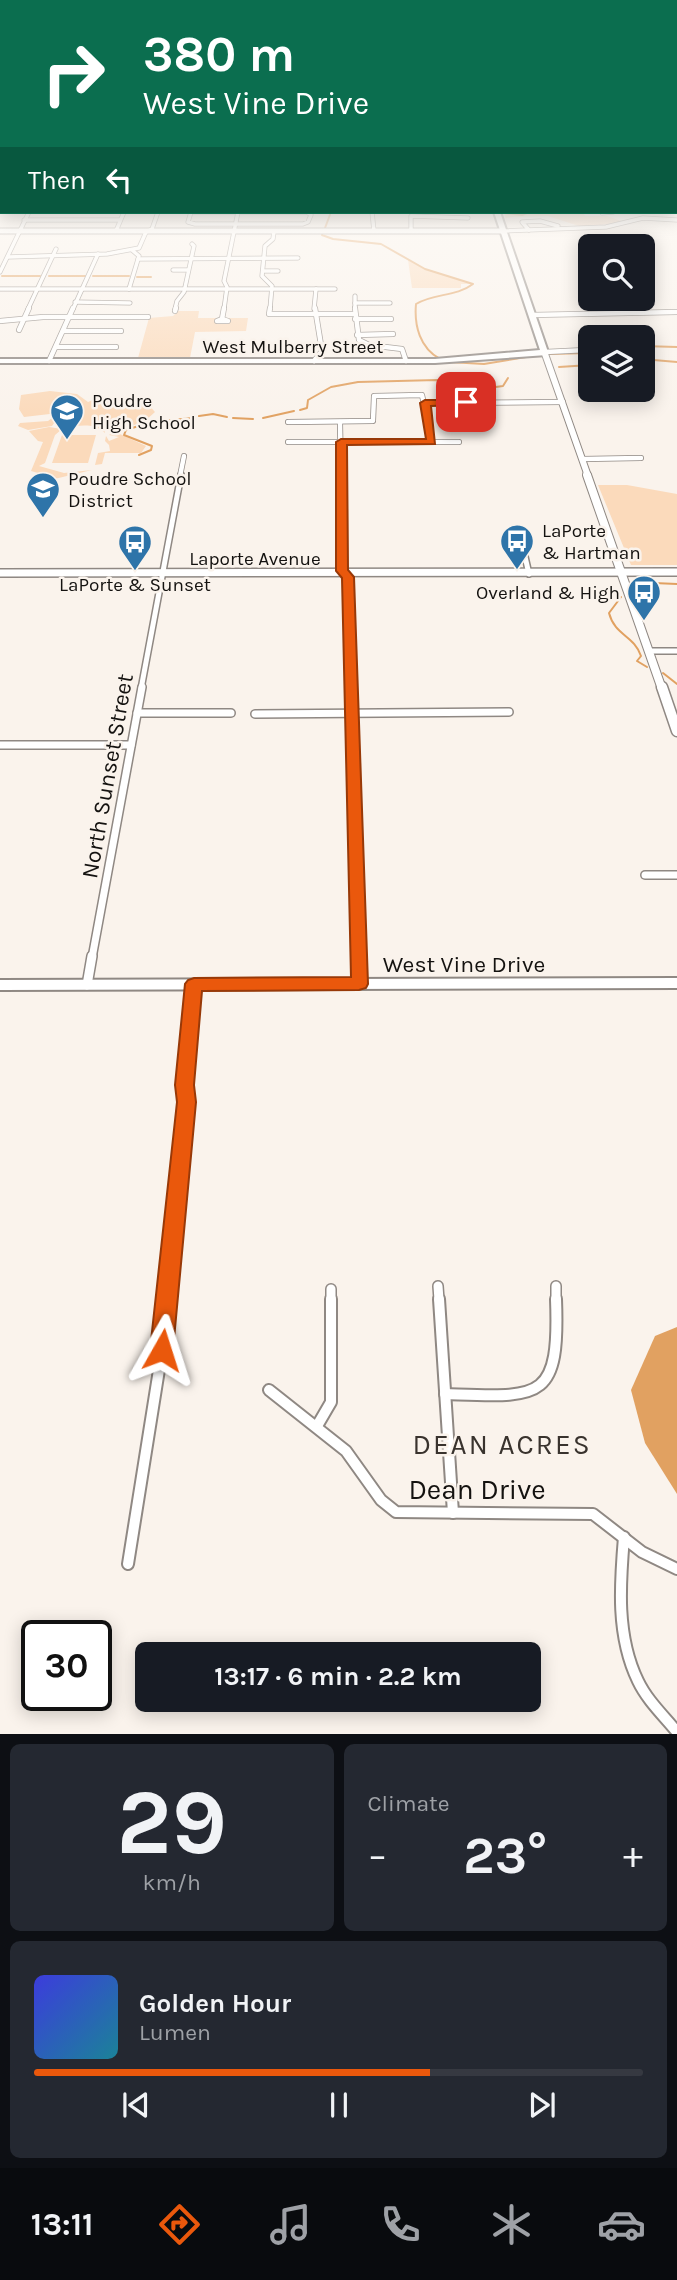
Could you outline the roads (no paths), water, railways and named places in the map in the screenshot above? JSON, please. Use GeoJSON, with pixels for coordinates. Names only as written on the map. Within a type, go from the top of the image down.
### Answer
{"type":"FeatureCollection","features":[{"type":"Feature","properties":{"kind":"main road"},"geometry":{"type":"LineString","coordinates":[[512,258],[677,732]]}},
{"type":"Feature","properties":{"kind":"main road","name":"West Mulberry Street"},"geometry":{"type":"LineString","coordinates":[[0,361],[448,361],[546,354]]}},
{"type":"Feature","properties":{"kind":"street"},"geometry":{"type":"LineString","coordinates":[[19,330],[52,258]]}},
{"type":"Feature","properties":{"kind":"street"},"geometry":{"type":"LineString","coordinates":[[50,361],[96,258]]}},
{"type":"Feature","properties":{"kind":"street"},"geometry":{"type":"LineString","coordinates":[[175,311],[178,299],[185,289],[191,258]]}},
{"type":"Feature","properties":{"kind":"street"},"geometry":{"type":"LineString","coordinates":[[222,319],[227,289],[224,281],[227,258]]}},
{"type":"Feature","properties":{"kind":"street"},"geometry":{"type":"LineString","coordinates":[[264,258],[263,278],[272,285],[269,314],[391,318]]}},
{"type":"Feature","properties":{"kind":"street"},"geometry":{"type":"LineString","coordinates":[[129,289],[138,259],[298,258]]}},
{"type":"Feature","properties":{"kind":"street"},"geometry":{"type":"LineString","coordinates":[[173,270],[188,270]]}},
{"type":"Feature","properties":{"kind":"street"},"geometry":{"type":"LineString","coordinates":[[263,271],[278,271]]}},
{"type":"Feature","properties":{"kind":"street"},"geometry":{"type":"LineString","coordinates":[[0,289],[335,289]]}},
{"type":"Feature","properties":{"kind":"street"},"geometry":{"type":"LineString","coordinates":[[314,361],[322,351],[322,340],[317,333],[314,314],[316,289]]}},
{"type":"Feature","properties":{"kind":"street"},"geometry":{"type":"LineString","coordinates":[[355,296],[357,334],[365,344],[403,350],[406,361]]}},
{"type":"Feature","properties":{"kind":"street"},"geometry":{"type":"LineString","coordinates":[[75,303],[131,303]]}},
{"type":"Feature","properties":{"kind":"street"},"geometry":{"type":"LineString","coordinates":[[355,303],[390,303]]}},
{"type":"Feature","properties":{"kind":"street"},"geometry":{"type":"LineString","coordinates":[[532,315],[677,312]]}},
{"type":"Feature","properties":{"kind":"street"},"geometry":{"type":"LineString","coordinates":[[0,321],[69,317],[148,317]]}},
{"type":"Feature","properties":{"kind":"street"},"geometry":{"type":"LineString","coordinates":[[63,331],[121,331]]}},
{"type":"Feature","properties":{"kind":"street"},"geometry":{"type":"LineString","coordinates":[[357,334],[393,334]]}},
{"type":"Feature","properties":{"kind":"street"},"geometry":{"type":"LineString","coordinates":[[57,347],[116,348]]}},
{"type":"Feature","properties":{"kind":"street","name":"West Mulberry Street"},"geometry":{"type":"LineString","coordinates":[[546,354],[578,351]]}},
{"type":"Feature","properties":{"kind":"street"},"geometry":{"type":"LineString","coordinates":[[288,422],[373,421],[374,396],[422,395],[432,442]]}},
{"type":"Feature","properties":{"kind":"street"},"geometry":{"type":"LineString","coordinates":[[425,403],[563,402]]}},
{"type":"Feature","properties":{"kind":"street"},"geometry":{"type":"LineString","coordinates":[[340,422],[344,574],[348,577],[359,984]]}},
{"type":"Feature","properties":{"kind":"street"},"geometry":{"type":"LineString","coordinates":[[288,442],[459,442]]}},
{"type":"Feature","properties":{"kind":"street","name":"North Sunset Street"},"geometry":{"type":"LineString","coordinates":[[87,985],[184,456]]}},
{"type":"Feature","properties":{"kind":"street"},"geometry":{"type":"LineString","coordinates":[[582,459],[640,458]]}},
{"type":"Feature","properties":{"kind":"street"},"geometry":{"type":"LineString","coordinates":[[520,535],[529,574]]}},
{"type":"Feature","properties":{"kind":"street","name":"Laporte Avenue"},"geometry":{"type":"LineString","coordinates":[[0,573],[677,572]]}},
{"type":"Feature","properties":{"kind":"street"},"geometry":{"type":"LineString","coordinates":[[650,652],[677,651]]}},
{"type":"Feature","properties":{"kind":"street"},"geometry":{"type":"LineString","coordinates":[[255,714],[509,712]]}},
{"type":"Feature","properties":{"kind":"street"},"geometry":{"type":"LineString","coordinates":[[137,713],[231,713]]}},
{"type":"Feature","properties":{"kind":"street"},"geometry":{"type":"LineString","coordinates":[[0,745],[131,745]]}},
{"type":"Feature","properties":{"kind":"street"},"geometry":{"type":"LineString","coordinates":[[645,876],[677,875]]}},
{"type":"Feature","properties":{"kind":"street"},"geometry":{"type":"LineString","coordinates":[[128,1564],[162,1350],[186,1102],[185,1085],[194,984]]}},
{"type":"Feature","properties":{"kind":"street","name":"West Vine Drive"},"geometry":{"type":"LineString","coordinates":[[0,985],[677,984]]}},
{"type":"Feature","properties":{"kind":"street"},"geometry":{"type":"LineString","coordinates":[[438,1286],[453,1513]]}},
{"type":"Feature","properties":{"kind":"street"},"geometry":{"type":"LineString","coordinates":[[445,1395],[519,1394],[535,1390],[546,1381],[556,1358],[556,1286]]}},
{"type":"Feature","properties":{"kind":"street"},"geometry":{"type":"LineString","coordinates":[[317,1426],[331,1402],[331,1289]]}},
{"type":"Feature","properties":{"kind":"street","name":"Dean Drive"},"geometry":{"type":"LineString","coordinates":[[269,1390],[317,1426],[356,1462],[387,1507],[402,1514],[584,1512],[593,1514],[642,1552],[677,1569]]}},
{"type":"Feature","properties":{"kind":"street"},"geometry":{"type":"LineString","coordinates":[[624,1537],[620,1599],[630,1659],[648,1699],[677,1732]]}},
{"type":"Feature","properties":{"kind":"waterway"},"geometry":{"type":"LineString","coordinates":[[405,258],[425,269],[473,284],[416,304],[416,320],[423,343],[440,359]]}},
{"type":"Feature","properties":{"kind":"waterway"},"geometry":{"type":"LineString","coordinates":[[2,276],[40,276]]}},
{"type":"Feature","properties":{"kind":"waterway"},"geometry":{"type":"LineString","coordinates":[[49,276],[85,276]]}},
{"type":"Feature","properties":{"kind":"waterway"},"geometry":{"type":"LineString","coordinates":[[93,276],[129,276]]}},
{"type":"Feature","properties":{"kind":"waterway"},"geometry":{"type":"LineString","coordinates":[[137,277],[151,277]]}},
{"type":"Feature","properties":{"kind":"waterway"},"geometry":{"type":"LineString","coordinates":[[655,346],[677,347]]}},
{"type":"Feature","properties":{"kind":"waterway"},"geometry":{"type":"LineString","coordinates":[[549,354],[578,353]]}},
{"type":"Feature","properties":{"kind":"waterway"},"geometry":{"type":"LineString","coordinates":[[449,362],[484,364],[526,357]]}},
{"type":"Feature","properties":{"kind":"waterway"},"geometry":{"type":"LineString","coordinates":[[655,360],[677,362]]}},
{"type":"Feature","properties":{"kind":"waterway"},"geometry":{"type":"LineString","coordinates":[[559,367],[578,366]]}},
{"type":"Feature","properties":{"kind":"waterway"},"geometry":{"type":"LineString","coordinates":[[300,410],[307,408],[308,400],[331,387],[358,382],[437,380],[481,389],[503,386],[508,378]]}},
{"type":"Feature","properties":{"kind":"waterway"},"geometry":{"type":"LineString","coordinates":[[263,418],[294,411]]}},
{"type":"Feature","properties":{"kind":"waterway"},"geometry":{"type":"LineString","coordinates":[[199,416],[213,414],[227,417]]}},
{"type":"Feature","properties":{"kind":"waterway"},"geometry":{"type":"LineString","coordinates":[[139,455],[151,450],[152,446],[124,435],[126,430],[151,422],[193,418]]}},
{"type":"Feature","properties":{"kind":"waterway"},"geometry":{"type":"LineString","coordinates":[[233,418],[253,419]]}},
{"type":"Feature","properties":{"kind":"waterway"},"geometry":{"type":"LineString","coordinates":[[636,588],[654,583],[677,584]]}},
{"type":"Feature","properties":{"kind":"waterway"},"geometry":{"type":"LineString","coordinates":[[621,597],[609,613],[616,626],[638,649],[641,656],[637,661],[647,667]]}},
{"type":"Feature","properties":{"kind":"waterway"},"geometry":{"type":"LineString","coordinates":[[663,673],[677,684]]}},
{"type":"Feature","properties":{"kind":"place","name":"Poudre High School"},"geometry":{"type":"Point","coordinates":[67,441]}},
{"type":"Feature","properties":{"kind":"place","name":"Poudre School District"},"geometry":{"type":"Point","coordinates":[43,519]}},
{"type":"Feature","properties":{"kind":"place","name":"LaPorte & Hartman"},"geometry":{"type":"Point","coordinates":[517,571]}},
{"type":"Feature","properties":{"kind":"place","name":"LaPorte & Sunset"},"geometry":{"type":"Point","coordinates":[135,572]}},
{"type":"Feature","properties":{"kind":"place","name":"Overland & High"},"geometry":{"type":"Point","coordinates":[644,622]}},
{"type":"Feature","properties":{"kind":"district","name":"DEAN ACRES"},"geometry":{"type":"Point","coordinates":[502,1444]}}]}
